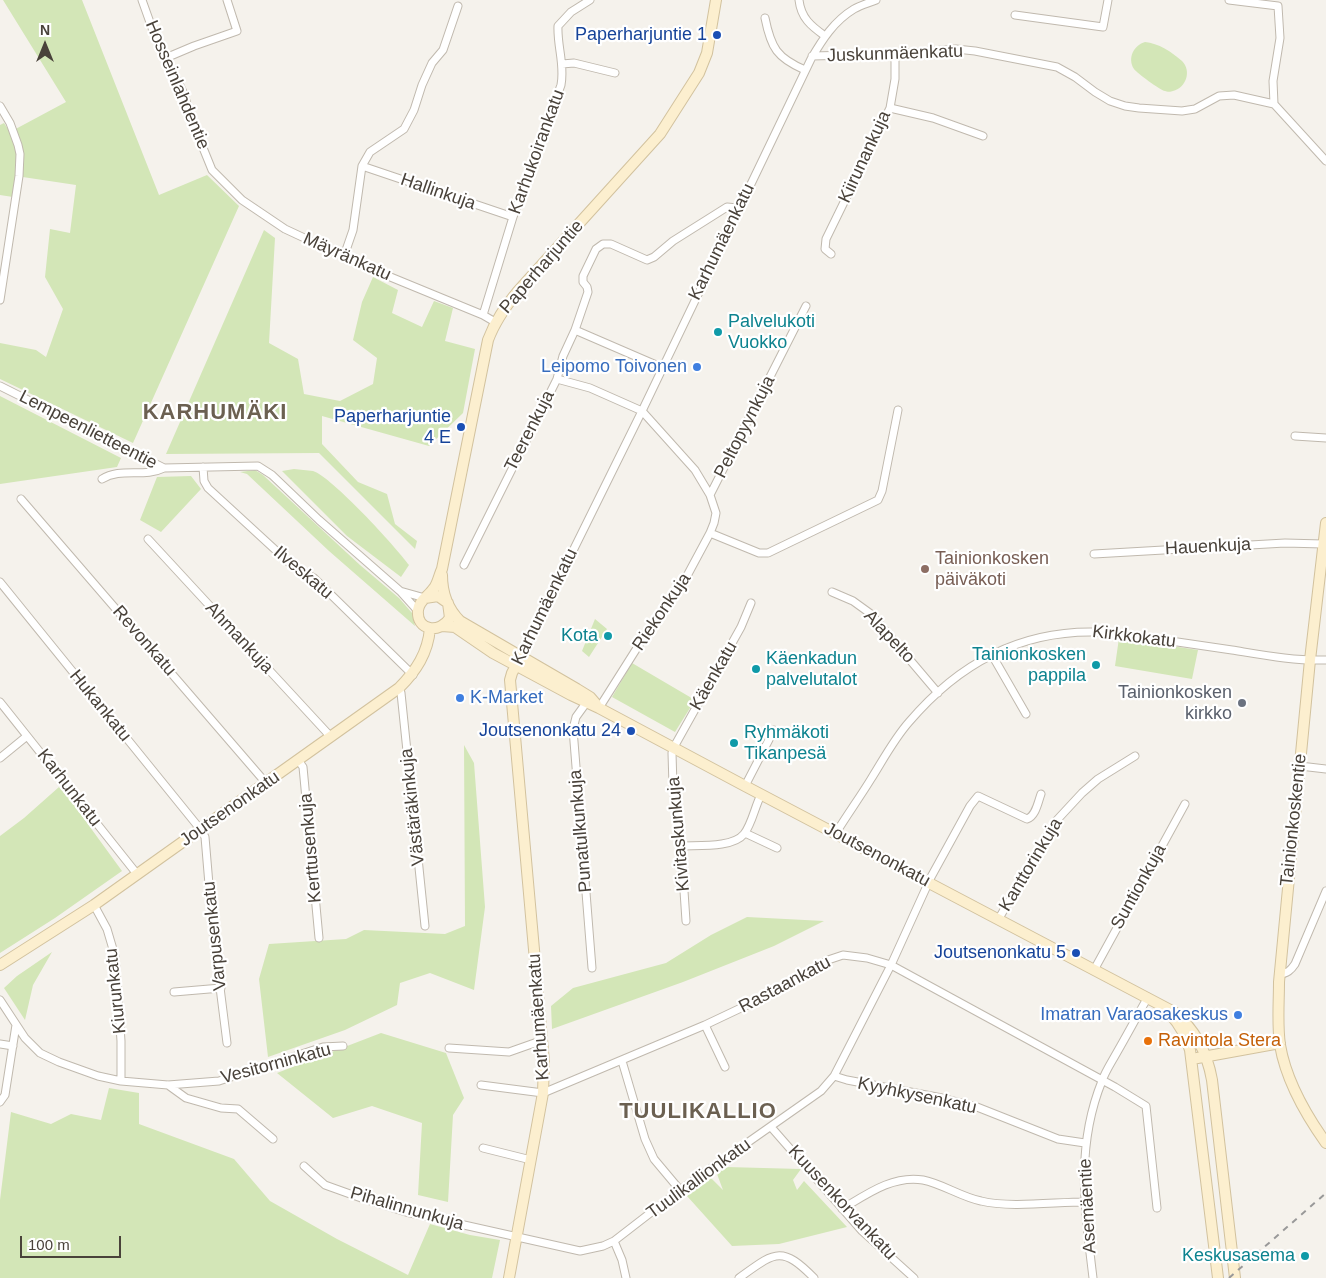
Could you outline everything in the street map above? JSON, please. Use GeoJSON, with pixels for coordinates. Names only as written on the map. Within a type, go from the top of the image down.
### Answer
{"type":"FeatureCollection","features":[{"type":"Feature","properties":{"kind":"main road","name":"Paperharjuntie"},"geometry":{"type":"LineString","coordinates":[[425,598],[434,590],[442,570],[486,349],[495,322],[502,310],[518,291],[660,134],[699,73],[707,53],[716,0]]}},
{"type":"Feature","properties":{"kind":"main road","name":"Tainionkoskentie"},"geometry":{"type":"LineString","coordinates":[[1326,524],[1310,660],[1279,974],[1278,1026],[1286,1069],[1304,1108],[1326,1143]]}},
{"type":"Feature","properties":{"kind":"main road","name":"Paperharjuntie"},"geometry":{"type":"LineString","coordinates":[[442,570],[443,592],[448,603]]}},
{"type":"Feature","properties":{"kind":"main road"},"geometry":{"type":"LineString","coordinates":[[438,596],[448,603],[450,618],[442,626],[430,628],[421,623],[418,612],[419,604],[425,598],[438,596]]}},
{"type":"Feature","properties":{"kind":"main road","name":"Joutsenonkatu"},"geometry":{"type":"LineString","coordinates":[[448,603],[460,621],[519,661],[599,708],[1174,1012],[1185,1021],[1207,1056]]}},
{"type":"Feature","properties":{"kind":"main road","name":"Joutsenonkatu"},"geometry":{"type":"LineString","coordinates":[[442,626],[454,627],[485,648],[519,661]]}},
{"type":"Feature","properties":{"kind":"main road","name":"Joutsenonkatu"},"geometry":{"type":"LineString","coordinates":[[0,965],[94,905],[399,688],[413,675],[425,653],[430,628]]}},
{"type":"Feature","properties":{"kind":"main road","name":"Karhumäenkatu"},"geometry":{"type":"LineString","coordinates":[[509,1278],[543,1093],[543,1040],[510,680],[519,661]]}},
{"type":"Feature","properties":{"kind":"main road","name":"Joutsenonkatu"},"geometry":{"type":"LineString","coordinates":[[1152,999],[1180,1026],[1187,1038],[1192,1059]]}},
{"type":"Feature","properties":{"kind":"main road"},"geometry":{"type":"LineString","coordinates":[[1218,1278],[1192,1059],[1280,1043]]}},
{"type":"Feature","properties":{"kind":"main road"},"geometry":{"type":"LineString","coordinates":[[1207,1056],[1212,1080],[1235,1278]]}},
{"type":"Feature","properties":{"kind":"street","name":"Hosseinlahdentie"},"geometry":{"type":"LineString","coordinates":[[142,0],[152,28],[168,57],[183,92],[212,170]]}},
{"type":"Feature","properties":{"kind":"street"},"geometry":{"type":"LineString","coordinates":[[168,57],[237,32],[227,0]]}},
{"type":"Feature","properties":{"kind":"street","name":"Karhukoirankatu"},"geometry":{"type":"LineString","coordinates":[[483,315],[513,217],[561,85],[563,72],[558,41],[558,26],[572,12],[590,0]]}},
{"type":"Feature","properties":{"kind":"street"},"geometry":{"type":"LineString","coordinates":[[799,0],[804,16],[813,28],[825,36]]}},
{"type":"Feature","properties":{"kind":"street"},"geometry":{"type":"LineString","coordinates":[[854,9],[856,0]]}},
{"type":"Feature","properties":{"kind":"street","name":"Karhumäenkatu"},"geometry":{"type":"LineString","coordinates":[[519,661],[663,368],[812,56],[834,25],[854,9],[876,0]]}},
{"type":"Feature","properties":{"kind":"street"},"geometry":{"type":"LineString","coordinates":[[1016,14],[1104,27],[1108,0]]}},
{"type":"Feature","properties":{"kind":"street"},"geometry":{"type":"LineString","coordinates":[[1229,0],[1278,6],[1280,38],[1273,81],[1274,104],[1326,160]]}},
{"type":"Feature","properties":{"kind":"street"},"geometry":{"type":"LineString","coordinates":[[344,256],[353,230],[362,166],[370,152],[404,129],[414,110],[422,84],[432,63],[443,50],[458,6]]}},
{"type":"Feature","properties":{"kind":"street"},"geometry":{"type":"LineString","coordinates":[[765,18],[774,48],[785,60],[806,70]]}},
{"type":"Feature","properties":{"kind":"street","name":"Juskunmäenkatu"},"geometry":{"type":"LineString","coordinates":[[812,56],[894,54],[956,49],[1057,67],[1110,101],[1125,106],[1182,110],[1195,109],[1219,96],[1234,95],[1274,104]]}},
{"type":"Feature","properties":{"kind":"street","name":"Kiirunankuja"},"geometry":{"type":"LineString","coordinates":[[831,254],[825,249],[826,239],[890,108],[895,79],[894,54]]}},
{"type":"Feature","properties":{"kind":"street"},"geometry":{"type":"LineString","coordinates":[[562,64],[574,63],[615,73]]}},
{"type":"Feature","properties":{"kind":"street"},"geometry":{"type":"LineString","coordinates":[[0,106],[10,123],[18,145],[19,176],[0,300]]}},
{"type":"Feature","properties":{"kind":"street"},"geometry":{"type":"LineString","coordinates":[[890,108],[933,118],[983,136]]}},
{"type":"Feature","properties":{"kind":"street","name":"Hallinkuja"},"geometry":{"type":"LineString","coordinates":[[362,166],[513,217]]}},
{"type":"Feature","properties":{"kind":"street","name":"Mäyränkatu"},"geometry":{"type":"LineString","coordinates":[[212,170],[242,200],[285,229],[371,269],[483,315],[495,322]]}},
{"type":"Feature","properties":{"kind":"street"},"geometry":{"type":"LineString","coordinates":[[557,378],[562,356],[575,330],[588,292],[587,286],[583,282],[583,276],[596,249],[603,244],[611,244],[647,260],[727,208],[738,208]]}},
{"type":"Feature","properties":{"kind":"street","name":"Peltopyynkuja"},"geometry":{"type":"LineString","coordinates":[[710,495],[806,306]]}},
{"type":"Feature","properties":{"kind":"street"},"geometry":{"type":"LineString","coordinates":[[575,330],[663,368]]}},
{"type":"Feature","properties":{"kind":"street","name":"Teerenkuja"},"geometry":{"type":"LineString","coordinates":[[464,565],[557,378],[590,388],[642,411]]}},
{"type":"Feature","properties":{"kind":"street","name":"Lempeenlietteentie"},"geometry":{"type":"LineString","coordinates":[[0,386],[164,468],[258,466],[272,475],[319,520],[400,591],[418,612]]}},
{"type":"Feature","properties":{"kind":"street"},"geometry":{"type":"LineString","coordinates":[[710,533],[759,553],[768,553],[878,500],[882,491],[898,410]]}},
{"type":"Feature","properties":{"kind":"street"},"geometry":{"type":"LineString","coordinates":[[642,411],[696,470],[710,495]]}},
{"type":"Feature","properties":{"kind":"street"},"geometry":{"type":"LineString","coordinates":[[1295,436],[1326,438]]}},
{"type":"Feature","properties":{"kind":"street","name":"Ilveskatu"},"geometry":{"type":"LineString","coordinates":[[202,467],[204,481],[208,488],[295,568],[314,578],[413,675]]}},
{"type":"Feature","properties":{"kind":"street"},"geometry":{"type":"LineString","coordinates":[[102,479],[108,475],[119,473],[156,472],[164,468]]}},
{"type":"Feature","properties":{"kind":"street","name":"Riekonkuja"},"geometry":{"type":"LineString","coordinates":[[599,708],[642,640],[688,574],[710,533],[716,513],[710,495]]}},
{"type":"Feature","properties":{"kind":"street","name":"Revonkatu"},"geometry":{"type":"LineString","coordinates":[[21,499],[266,783]]}},
{"type":"Feature","properties":{"kind":"street","name":"Ahmankuja"},"geometry":{"type":"LineString","coordinates":[[148,540],[330,737]]}},
{"type":"Feature","properties":{"kind":"street","name":"Hauenkuja"},"geometry":{"type":"LineString","coordinates":[[1094,554],[1285,543],[1323,544]]}},
{"type":"Feature","properties":{"kind":"street","name":"Hukankatu"},"geometry":{"type":"LineString","coordinates":[[0,582],[201,830]]}},
{"type":"Feature","properties":{"kind":"street","name":"Lempeenlietteentie"},"geometry":{"type":"LineString","coordinates":[[400,591],[425,598]]}},
{"type":"Feature","properties":{"kind":"street","name":"Alapelto"},"geometry":{"type":"LineString","coordinates":[[832,592],[852,601],[870,614],[938,693]]}},
{"type":"Feature","properties":{"kind":"street","name":"Käenkatu"},"geometry":{"type":"LineString","coordinates":[[674,747],[742,627],[751,603]]}},
{"type":"Feature","properties":{"kind":"street","name":"Kirkkokatu"},"geometry":{"type":"LineString","coordinates":[[836,833],[901,733],[917,713],[966,670],[1017,643],[1076,631],[1099,632],[1310,660],[1326,660]]}},
{"type":"Feature","properties":{"kind":"street"},"geometry":{"type":"LineString","coordinates":[[992,655],[1026,714]]}},
{"type":"Feature","properties":{"kind":"street","name":"Västäräkinkuja"},"geometry":{"type":"LineString","coordinates":[[399,688],[424,926]]}},
{"type":"Feature","properties":{"kind":"street","name":"Punatulkunkuja"},"geometry":{"type":"LineString","coordinates":[[588,700],[576,717],[572,730],[592,968]]}},
{"type":"Feature","properties":{"kind":"street","name":"Karhunkatu"},"geometry":{"type":"LineString","coordinates":[[0,702],[137,874]]}},
{"type":"Feature","properties":{"kind":"street"},"geometry":{"type":"LineString","coordinates":[[745,786],[774,730]]}},
{"type":"Feature","properties":{"kind":"street"},"geometry":{"type":"LineString","coordinates":[[0,758],[27,736]]}},
{"type":"Feature","properties":{"kind":"street","name":"Kivitaskunkuja"},"geometry":{"type":"LineString","coordinates":[[674,747],[673,786],[681,846],[686,921]]}},
{"type":"Feature","properties":{"kind":"street","name":"Kanttorinkuja"},"geometry":{"type":"LineString","coordinates":[[998,920],[1056,821],[1072,802],[1098,779],[1135,756]]}},
{"type":"Feature","properties":{"kind":"street","name":"Kerttusenkuja"},"geometry":{"type":"LineString","coordinates":[[298,760],[303,767],[319,938]]}},
{"type":"Feature","properties":{"kind":"street"},"geometry":{"type":"LineString","coordinates":[[1300,766],[1326,769]]}},
{"type":"Feature","properties":{"kind":"street"},"geometry":{"type":"LineString","coordinates":[[681,846],[725,844],[738,839],[745,833],[761,794]]}},
{"type":"Feature","properties":{"kind":"street","name":"Tuulikallionkatu"},"geometry":{"type":"LineString","coordinates":[[516,1237],[580,1250],[603,1246],[614,1241],[680,1190],[821,1091],[834,1076],[891,965],[928,883],[970,806],[978,796],[1027,818],[1034,814],[1041,794]]}},
{"type":"Feature","properties":{"kind":"street","name":"Suntionkuja"},"geometry":{"type":"LineString","coordinates":[[1094,970],[1185,804]]}},
{"type":"Feature","properties":{"kind":"street","name":"Varpusenkatu"},"geometry":{"type":"LineString","coordinates":[[201,830],[205,837],[213,932],[227,1043]]}},
{"type":"Feature","properties":{"kind":"street"},"geometry":{"type":"LineString","coordinates":[[745,833],[777,848]]}},
{"type":"Feature","properties":{"kind":"street"},"geometry":{"type":"LineString","coordinates":[[1279,974],[1284,974],[1292,969],[1295,964],[1326,891]]}},
{"type":"Feature","properties":{"kind":"street","name":"Kiurunkatu"},"geometry":{"type":"LineString","coordinates":[[94,905],[107,929],[115,956],[121,1041],[121,1081]]}},
{"type":"Feature","properties":{"kind":"street","name":"Rastaankatu"},"geometry":{"type":"LineString","coordinates":[[543,1093],[705,1025],[781,989],[828,960],[843,955],[867,958],[891,965],[1146,1106],[1157,1208]]}},
{"type":"Feature","properties":{"kind":"street"},"geometry":{"type":"LineString","coordinates":[[174,992],[221,988]]}},
{"type":"Feature","properties":{"kind":"street","name":"Asemäentie"},"geometry":{"type":"LineString","coordinates":[[1093,1278],[1084,1176],[1085,1143],[1090,1119],[1102,1081],[1152,999]]}},
{"type":"Feature","properties":{"kind":"street","name":"Vesitorninkatu"},"geometry":{"type":"LineString","coordinates":[[0,1000],[25,1038],[40,1053],[66,1065],[98,1076],[121,1081],[168,1085],[219,1081],[323,1048],[343,1046]]}},
{"type":"Feature","properties":{"kind":"street"},"geometry":{"type":"LineString","coordinates":[[0,1102],[5,1095],[16,1025]]}},
{"type":"Feature","properties":{"kind":"street"},"geometry":{"type":"LineString","coordinates":[[705,1025],[725,1068]]}},
{"type":"Feature","properties":{"kind":"street"},"geometry":{"type":"LineString","coordinates":[[450,1048],[509,1052],[543,1040]]}},
{"type":"Feature","properties":{"kind":"street"},"geometry":{"type":"LineString","coordinates":[[0,1044],[13,1046]]}},
{"type":"Feature","properties":{"kind":"street"},"geometry":{"type":"LineString","coordinates":[[622,1061],[645,1139],[654,1159],[680,1190]]}},
{"type":"Feature","properties":{"kind":"street","name":"Kyyhkysenkatu"},"geometry":{"type":"LineString","coordinates":[[834,1076],[942,1098],[976,1107],[1058,1139],[1085,1143]]}},
{"type":"Feature","properties":{"kind":"street"},"geometry":{"type":"LineString","coordinates":[[168,1085],[186,1098],[220,1108],[238,1109],[273,1139]]}},
{"type":"Feature","properties":{"kind":"street"},"geometry":{"type":"LineString","coordinates":[[481,1085],[543,1093]]}},
{"type":"Feature","properties":{"kind":"street","name":"Kuusenkorvankatu"},"geometry":{"type":"LineString","coordinates":[[771,1127],[842,1209],[914,1278]]}},
{"type":"Feature","properties":{"kind":"street"},"geometry":{"type":"LineString","coordinates":[[483,1148],[531,1160]]}},
{"type":"Feature","properties":{"kind":"street","name":"Pihalinnunkuja"},"geometry":{"type":"LineString","coordinates":[[304,1166],[325,1185],[364,1199],[406,1212],[516,1237]]}},
{"type":"Feature","properties":{"kind":"street"},"geometry":{"type":"LineString","coordinates":[[842,1209],[882,1186],[905,1179],[924,1180],[981,1201],[1001,1204],[1085,1202]]}},
{"type":"Feature","properties":{"kind":"street"},"geometry":{"type":"LineString","coordinates":[[614,1241],[622,1260],[626,1278]]}},
{"type":"Feature","properties":{"kind":"street"},"geometry":{"type":"LineString","coordinates":[[739,1278],[767,1258],[780,1254],[793,1258],[814,1278]]}},
{"type":"Feature","properties":{"kind":"green space"},"geometry":{"type":"Polygon","coordinates":[[[3,0],[82,0],[159,195],[207,175],[239,206],[133,443],[0,379],[0,343],[36,350],[46,357],[63,309],[45,277],[50,229],[70,233],[76,185],[16,176],[13,197],[0,195],[0,125],[4,123],[10,132],[66,102],[3,0]]]}},
{"type":"Feature","properties":{"kind":"green space"},"geometry":{"type":"Polygon","coordinates":[[[1145,42],[1155,44],[1174,54],[1185,65],[1187,69],[1186,79],[1178,89],[1169,92],[1158,88],[1134,69],[1131,61],[1133,52],[1145,42]]]}},
{"type":"Feature","properties":{"kind":"green space"},"geometry":{"type":"Polygon","coordinates":[[[264,230],[275,238],[269,343],[298,359],[304,394],[340,401],[373,384],[377,358],[353,340],[362,302],[373,277],[398,290],[392,313],[422,327],[434,301],[453,308],[445,341],[475,349],[463,413],[429,446],[322,416],[322,444],[358,482],[387,494],[395,524],[417,541],[415,549],[319,453],[166,454],[264,230]]]}},
{"type":"Feature","properties":{"kind":"green space"},"geometry":{"type":"Polygon","coordinates":[[[0,396],[121,458],[117,467],[0,484],[0,396]]]}},
{"type":"Feature","properties":{"kind":"green space"},"geometry":{"type":"Polygon","coordinates":[[[294,469],[313,471],[322,476],[363,514],[409,565],[401,577],[347,536],[282,471],[294,469]]]}},
{"type":"Feature","properties":{"kind":"green space"},"geometry":{"type":"Polygon","coordinates":[[[255,470],[263,475],[360,565],[399,598],[412,613],[415,626],[329,551],[247,474],[240,472],[255,470]]]}},
{"type":"Feature","properties":{"kind":"green space"},"geometry":{"type":"Polygon","coordinates":[[[191,476],[201,489],[161,532],[140,520],[157,477],[191,476]]]}},
{"type":"Feature","properties":{"kind":"green space"},"geometry":{"type":"Polygon","coordinates":[[[595,619],[607,629],[589,657],[582,651],[595,619]]]}},
{"type":"Feature","properties":{"kind":"green space"},"geometry":{"type":"Polygon","coordinates":[[[1119,638],[1198,650],[1192,679],[1115,666],[1119,638]]]}},
{"type":"Feature","properties":{"kind":"green space"},"geometry":{"type":"Polygon","coordinates":[[[632,663],[695,700],[675,732],[612,697],[632,663]]]}},
{"type":"Feature","properties":{"kind":"green space"},"geometry":{"type":"Polygon","coordinates":[[[464,745],[474,763],[485,907],[474,990],[430,973],[400,983],[397,1005],[345,1030],[268,1057],[259,979],[269,944],[346,939],[364,930],[445,934],[465,926],[464,745]]]}},
{"type":"Feature","properties":{"kind":"green space"},"geometry":{"type":"Polygon","coordinates":[[[59,787],[122,871],[55,918],[0,953],[0,836],[59,787]]]}},
{"type":"Feature","properties":{"kind":"green space"},"geometry":{"type":"Polygon","coordinates":[[[747,917],[824,921],[774,946],[683,982],[552,1029],[551,1006],[573,988],[666,963],[711,935],[747,917]]]}},
{"type":"Feature","properties":{"kind":"green space"},"geometry":{"type":"Polygon","coordinates":[[[52,952],[33,985],[25,1020],[4,988],[17,976],[52,952]]]}},
{"type":"Feature","properties":{"kind":"green space"},"geometry":{"type":"Polygon","coordinates":[[[381,1033],[446,1053],[464,1098],[453,1115],[448,1202],[418,1195],[422,1123],[372,1106],[333,1118],[277,1073],[381,1033]]]}},
{"type":"Feature","properties":{"kind":"green space"},"geometry":{"type":"Polygon","coordinates":[[[109,1088],[139,1093],[139,1124],[234,1159],[270,1201],[337,1239],[408,1275],[430,1224],[470,1235],[500,1240],[492,1278],[0,1278],[0,1200],[11,1112],[51,1124],[71,1114],[101,1120],[109,1088]]]}},
{"type":"Feature","properties":{"kind":"green space"},"geometry":{"type":"Polygon","coordinates":[[[726,1167],[801,1169],[793,1180],[797,1190],[804,1181],[847,1227],[779,1244],[732,1246],[687,1196],[710,1177],[723,1190],[717,1174],[726,1167]]]}},
{"type":"Feature","properties":{"kind":"railway"},"geometry":{"type":"LineString","coordinates":[[1229,1278],[1326,1193]]}},
{"type":"Feature","properties":{"kind":"place","name":"Paperharjuntie 1"},"geometry":{"type":"Point","coordinates":[717,35]}},
{"type":"Feature","properties":{"kind":"place","name":"Palvelukoti Vuokko"},"geometry":{"type":"Point","coordinates":[718,332]}},
{"type":"Feature","properties":{"kind":"place","name":"Leipomo Toivonen"},"geometry":{"type":"Point","coordinates":[697,367]}},
{"type":"Feature","properties":{"kind":"place","name":"Paperharjuntie 4 E"},"geometry":{"type":"Point","coordinates":[461,427]}},
{"type":"Feature","properties":{"kind":"place","name":"Tainionkosken päiväkoti"},"geometry":{"type":"Point","coordinates":[925,569]}},
{"type":"Feature","properties":{"kind":"place","name":"Kota"},"geometry":{"type":"Point","coordinates":[608,636]}},
{"type":"Feature","properties":{"kind":"place","name":"Tainionkosken pappila"},"geometry":{"type":"Point","coordinates":[1096,665]}},
{"type":"Feature","properties":{"kind":"place","name":"Käenkadun palvelutalot"},"geometry":{"type":"Point","coordinates":[756,669]}},
{"type":"Feature","properties":{"kind":"place","name":"K-Market"},"geometry":{"type":"Point","coordinates":[460,698]}},
{"type":"Feature","properties":{"kind":"place","name":"Tainionkosken kirkko"},"geometry":{"type":"Point","coordinates":[1242,703]}},
{"type":"Feature","properties":{"kind":"place","name":"Joutsenonkatu 24"},"geometry":{"type":"Point","coordinates":[631,731]}},
{"type":"Feature","properties":{"kind":"place","name":"Ryhmäkoti Tikanpesä"},"geometry":{"type":"Point","coordinates":[734,743]}},
{"type":"Feature","properties":{"kind":"place","name":"Joutsenonkatu 5"},"geometry":{"type":"Point","coordinates":[1076,953]}},
{"type":"Feature","properties":{"kind":"place","name":"Imatran Varaosakeskus"},"geometry":{"type":"Point","coordinates":[1238,1015]}},
{"type":"Feature","properties":{"kind":"place","name":"Ravintola Stera"},"geometry":{"type":"Point","coordinates":[1148,1041]}},
{"type":"Feature","properties":{"kind":"place","name":"Keskusasema"},"geometry":{"type":"Point","coordinates":[1305,1256]}},
{"type":"Feature","properties":{"kind":"district","name":"KARHUMÄKI"},"geometry":{"type":"Point","coordinates":[215,413]}},
{"type":"Feature","properties":{"kind":"district","name":"TUULIKALLIO"},"geometry":{"type":"Point","coordinates":[698,1112]}}]}
